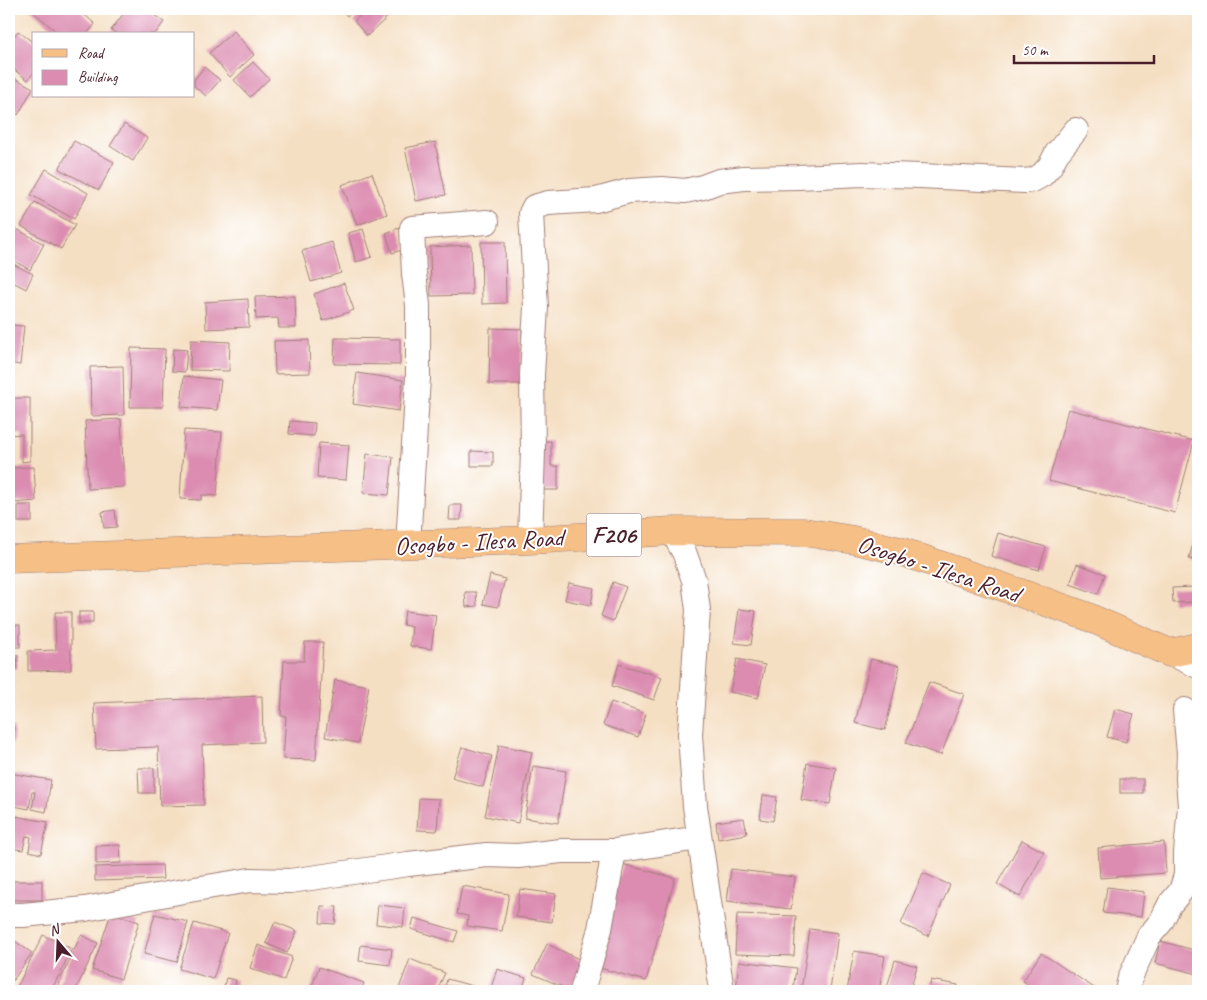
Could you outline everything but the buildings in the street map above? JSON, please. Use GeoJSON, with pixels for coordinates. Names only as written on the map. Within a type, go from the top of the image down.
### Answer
{"type":"FeatureCollection","features":[{"type":"Feature","properties":{"kind":"main road","name":"Osogbo - Ilesa Road"},"geometry":{"type":"LineString","coordinates":[[9,559],[530,540],[672,531],[804,532],[854,540],[900,551],[1086,616],[1170,653]]}},
{"type":"Feature","properties":{"kind":"main road"},"geometry":{"type":"LineString","coordinates":[[1170,653],[1198,647]]}},
{"type":"Feature","properties":{"kind":"street"},"geometry":{"type":"LineString","coordinates":[[530,540],[533,451],[532,375],[536,307],[531,213],[534,207],[596,200],[629,191],[662,189],[685,191],[719,181],[744,178],[862,174],[1033,180],[1042,175],[1050,166],[1057,153],[1076,130]]}},
{"type":"Feature","properties":{"kind":"street"},"geometry":{"type":"LineString","coordinates":[[408,545],[418,378],[418,305],[414,274],[412,228],[487,222]]}},
{"type":"Feature","properties":{"kind":"street"},"geometry":{"type":"LineString","coordinates":[[672,531],[684,552],[694,580],[698,610],[690,735],[694,806],[722,991]]}},
{"type":"Feature","properties":{"kind":"street"},"geometry":{"type":"LineString","coordinates":[[1170,653],[1198,666]]}},
{"type":"Feature","properties":{"kind":"street"},"geometry":{"type":"LineString","coordinates":[[1127,991],[1130,978],[1149,936],[1161,922],[1170,904],[1181,891],[1186,875],[1190,806],[1189,753],[1185,710]]}},
{"type":"Feature","properties":{"kind":"street"},"geometry":{"type":"LineString","coordinates":[[9,915],[85,909],[250,880],[290,881],[487,855],[518,856],[562,851],[614,851],[699,838]]}},
{"type":"Feature","properties":{"kind":"street"},"geometry":{"type":"LineString","coordinates":[[582,991],[600,929],[614,851]]}}]}
